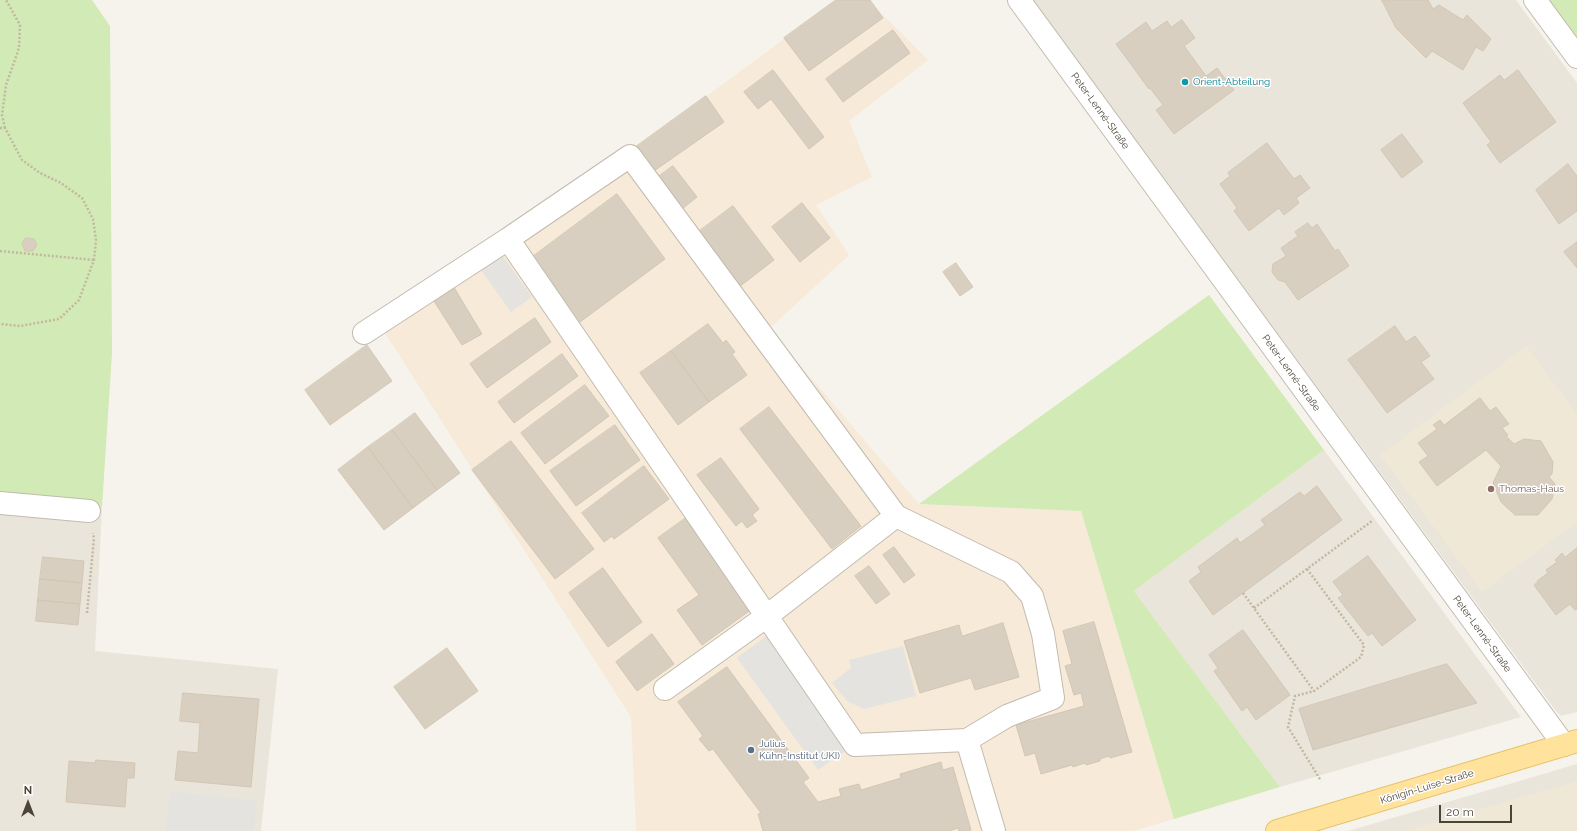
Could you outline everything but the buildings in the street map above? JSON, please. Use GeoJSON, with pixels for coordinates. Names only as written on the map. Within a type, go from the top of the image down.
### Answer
{"type":"FeatureCollection","features":[{"type":"Feature","properties":{"kind":"main road","name":"Königin-Luise-Straße"},"geometry":{"type":"LineString","coordinates":[[1277,831],[1570,743]]}},
{"type":"Feature","properties":{"kind":"street","name":"Peter-Lenné-Straße"},"geometry":{"type":"LineString","coordinates":[[1018,0],[1390,508],[1570,743]]}},
{"type":"Feature","properties":{"kind":"street"},"geometry":{"type":"LineString","coordinates":[[1535,0],[1577,57]]}},
{"type":"Feature","properties":{"kind":"street"},"geometry":{"type":"LineString","coordinates":[[364,333],[630,156],[896,516],[1011,572],[1032,596],[1043,634],[1053,698],[1007,716],[967,740],[855,745],[508,238]]}},
{"type":"Feature","properties":{"kind":"street"},"geometry":{"type":"LineString","coordinates":[[0,503],[89,511]]}},
{"type":"Feature","properties":{"kind":"street"},"geometry":{"type":"LineString","coordinates":[[665,690],[767,616],[896,516]]}},
{"type":"Feature","properties":{"kind":"street"},"geometry":{"type":"LineString","coordinates":[[967,740],[994,831]]}},
{"type":"Feature","properties":{"kind":"path"},"geometry":{"type":"LineString","coordinates":[[0,324],[20,326],[59,319],[79,300],[94,260],[96,240],[93,219],[82,198],[40,173],[22,160],[5,128],[2,115],[6,85],[19,48],[20,25],[6,0]]}},
{"type":"Feature","properties":{"kind":"path"},"geometry":{"type":"LineString","coordinates":[[0,128],[5,128]]}},
{"type":"Feature","properties":{"kind":"path"},"geometry":{"type":"LineString","coordinates":[[0,251],[94,260]]}},
{"type":"Feature","properties":{"kind":"path"},"geometry":{"type":"LineString","coordinates":[[1254,608],[1390,508]]}},
{"type":"Feature","properties":{"kind":"path"},"geometry":{"type":"LineString","coordinates":[[87,613],[94,538],[89,511]]}},
{"type":"Feature","properties":{"kind":"path"},"geometry":{"type":"LineString","coordinates":[[1307,569],[1364,645],[1361,657],[1314,691],[1295,696],[1288,727],[1321,781]]}},
{"type":"Feature","properties":{"kind":"path"},"geometry":{"type":"LineString","coordinates":[[1243,593],[1314,691]]}},
{"type":"Feature","properties":{"kind":"shaded area"},"geometry":{"type":"Polygon","coordinates":[[[837,0],[868,0],[928,60],[849,121],[872,177],[816,205],[849,255],[769,329],[919,504],[1081,511],[1174,819],[1133,831],[636,831],[631,717],[385,333],[837,0]]]}},
{"type":"Feature","properties":{"kind":"shaded area"},"geometry":{"type":"Polygon","coordinates":[[[1032,0],[1516,0],[1577,83],[1577,712],[1561,716],[1556,711],[1032,0]]]}},
{"type":"Feature","properties":{"kind":"shaded area"},"geometry":{"type":"Polygon","coordinates":[[[502,255],[532,297],[511,312],[481,270],[502,255]]]}},
{"type":"Feature","properties":{"kind":"shaded area","name":"Thomas-Haus"},"geometry":{"type":"Polygon","coordinates":[[[1526,346],[1577,414],[1577,522],[1482,592],[1380,455],[1526,346]]]}},
{"type":"Feature","properties":{"kind":"shaded area"},"geometry":{"type":"Polygon","coordinates":[[[1324,450],[1521,717],[1280,787],[1134,591],[1324,450]]]}},
{"type":"Feature","properties":{"kind":"shaded area"},"geometry":{"type":"Polygon","coordinates":[[[0,496],[102,507],[95,651],[278,669],[261,831],[0,831],[0,496]]]}},
{"type":"Feature","properties":{"kind":"shaded area"},"geometry":{"type":"Polygon","coordinates":[[[769,634],[851,747],[818,770],[737,658],[769,634]]]}},
{"type":"Feature","properties":{"kind":"shaded area"},"geometry":{"type":"Polygon","coordinates":[[[903,646],[916,696],[864,709],[847,701],[832,683],[851,668],[849,660],[903,646]]]}},
{"type":"Feature","properties":{"kind":"shaded area"},"geometry":{"type":"Polygon","coordinates":[[[1577,764],[1577,831],[1348,831],[1523,780],[1577,764]]]}},
{"type":"Feature","properties":{"kind":"shaded area"},"geometry":{"type":"Polygon","coordinates":[[[1577,781],[1577,831],[1408,831],[1423,826],[1577,781]]]}},
{"type":"Feature","properties":{"kind":"shaded area"},"geometry":{"type":"Polygon","coordinates":[[[170,791],[257,801],[254,831],[165,831],[170,791]]]}},
{"type":"Feature","properties":{"kind":"green space"},"geometry":{"type":"Polygon","coordinates":[[[0,0],[92,0],[110,26],[112,353],[102,507],[0,496],[0,0]]]}},
{"type":"Feature","properties":{"kind":"green space"},"geometry":{"type":"Polygon","coordinates":[[[1549,0],[1577,0],[1577,37],[1549,0]]]}},
{"type":"Feature","properties":{"kind":"green space"},"geometry":{"type":"Polygon","coordinates":[[[1209,295],[1324,450],[1134,591],[1280,787],[1174,819],[1081,511],[919,504],[1209,295]]]}},
{"type":"Feature","properties":{"kind":"place","name":"Orient-Abteilung"},"geometry":{"type":"Point","coordinates":[1185,82]}},
{"type":"Feature","properties":{"kind":"place","name":"Thomas-Haus"},"geometry":{"type":"Point","coordinates":[1491,489]}},
{"type":"Feature","properties":{"kind":"place","name":"Julius Kühn-Institut (JKI)"},"geometry":{"type":"Point","coordinates":[751,750]}}]}
